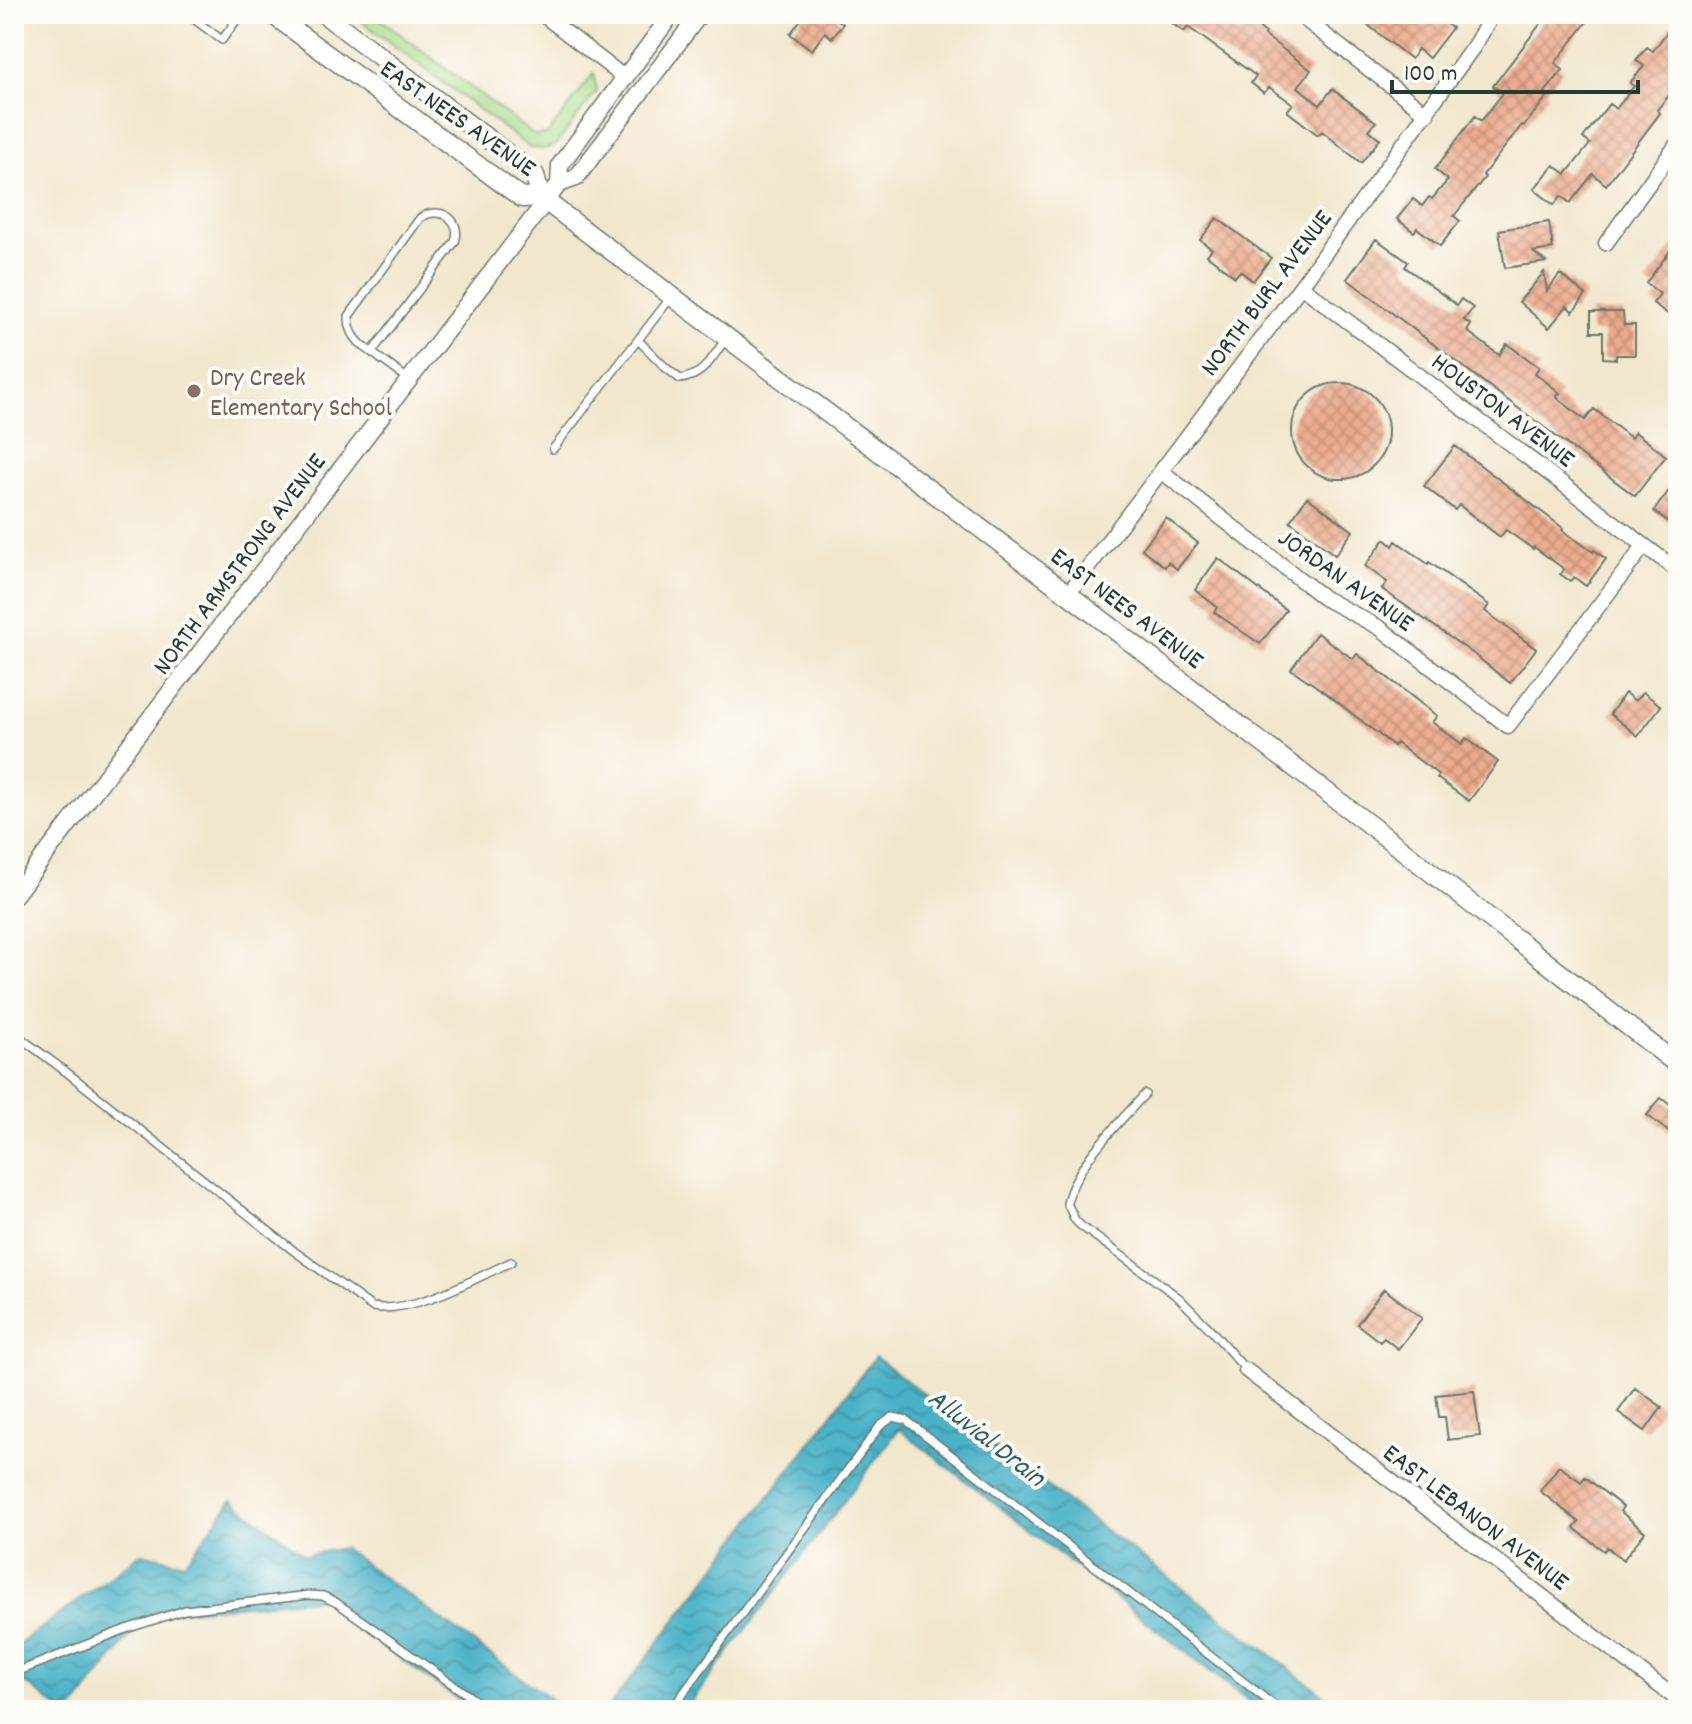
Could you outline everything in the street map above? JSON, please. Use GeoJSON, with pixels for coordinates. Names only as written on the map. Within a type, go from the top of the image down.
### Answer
{"type":"FeatureCollection","features":[{"type":"Feature","properties":{"kind":"main road","name":"EAST NEES AVENUE"},"geometry":{"type":"LineString","coordinates":[[272,14],[522,198],[543,199],[1068,594],[1678,1065]]}},
{"type":"Feature","properties":{"kind":"main road","name":"EAST NEES AVENUE"},"geometry":{"type":"LineString","coordinates":[[324,14],[535,175],[543,199]]}},
{"type":"Feature","properties":{"kind":"street"},"geometry":{"type":"LineString","coordinates":[[542,14],[625,78]]}},
{"type":"Feature","properties":{"kind":"street","name":"NORTH ARMSTRONG AVENUE"},"geometry":{"type":"LineString","coordinates":[[559,184],[560,165],[672,14]]}},
{"type":"Feature","properties":{"kind":"street","name":"NORTH ARMSTRONG AVENUE"},"geometry":{"type":"LineString","coordinates":[[14,896],[543,199],[559,184],[576,178],[700,14]]}},
{"type":"Feature","properties":{"kind":"street"},"geometry":{"type":"LineString","coordinates":[[1298,14],[1427,114]]}},
{"type":"Feature","properties":{"kind":"street","name":"NORTH BURL AVENUE"},"geometry":{"type":"LineString","coordinates":[[1068,594],[1301,286],[1427,114],[1493,14]]}},
{"type":"Feature","properties":{"kind":"street"},"geometry":{"type":"LineString","coordinates":[[1606,243],[1678,143]]}},
{"type":"Feature","properties":{"kind":"street","name":"HOUSTON AVENUE"},"geometry":{"type":"LineString","coordinates":[[1301,286],[1678,571]]}},
{"type":"Feature","properties":{"kind":"street","name":"JORDAN AVENUE"},"geometry":{"type":"LineString","coordinates":[[1161,471],[1324,598],[1380,628],[1508,726],[1644,546]]}},
{"type":"Feature","properties":{"kind":"street","name":"EAST LEBANON AVENUE"},"geometry":{"type":"LineString","coordinates":[[1246,1370],[1678,1700]]}},
{"type":"Feature","properties":{"kind":"lane"},"geometry":{"type":"LineString","coordinates":[[187,14],[222,40],[241,14]]}},
{"type":"Feature","properties":{"kind":"lane"},"geometry":{"type":"LineString","coordinates":[[372,352],[455,242],[458,234],[456,225],[446,215],[428,214],[420,218],[349,316],[349,327],[359,342],[372,352],[408,379]]}},
{"type":"Feature","properties":{"kind":"lane"},"geometry":{"type":"LineString","coordinates":[[553,449],[672,296]]}},
{"type":"Feature","properties":{"kind":"lane"},"geometry":{"type":"LineString","coordinates":[[638,340],[680,379],[700,373],[726,338]]}},
{"type":"Feature","properties":{"kind":"lane"},"geometry":{"type":"LineString","coordinates":[[14,1033],[294,1251],[372,1307],[410,1304],[446,1292],[511,1262]]}},
{"type":"Feature","properties":{"kind":"lane"},"geometry":{"type":"LineString","coordinates":[[1145,1094],[1104,1140],[1073,1182],[1067,1203],[1081,1226],[1178,1297],[1246,1370]]}},
{"type":"Feature","properties":{"kind":"lane"},"geometry":{"type":"LineString","coordinates":[[671,1710],[880,1426],[893,1417],[906,1420],[1280,1710]]}},
{"type":"Feature","properties":{"kind":"lane"},"geometry":{"type":"LineString","coordinates":[[14,1673],[126,1629],[185,1610],[295,1596],[323,1596],[489,1710]]}},
{"type":"Feature","properties":{"kind":"green space"},"geometry":{"type":"Polygon","coordinates":[[[352,14],[374,14],[535,136],[548,134],[594,73],[597,91],[555,146],[530,148],[352,14]]]}},
{"type":"Feature","properties":{"kind":"water"},"geometry":{"type":"Polygon","coordinates":[[[875,1357],[1344,1710],[1260,1710],[899,1429],[685,1710],[607,1710],[875,1357]]]}},
{"type":"Feature","properties":{"kind":"water"},"geometry":{"type":"Polygon","coordinates":[[[232,1500],[305,1555],[343,1548],[566,1710],[481,1710],[455,1697],[366,1635],[324,1598],[156,1613],[143,1618],[73,1710],[61,1710],[26,1683],[14,1687],[14,1648],[142,1553],[185,1563],[232,1500]]]}},
{"type":"Feature","properties":{"kind":"building"},"geometry":{"type":"Polygon","coordinates":[[[805,14],[840,14],[837,19],[843,24],[832,38],[825,32],[812,50],[790,34],[805,14]]]}},
{"type":"Feature","properties":{"kind":"building"},"geometry":{"type":"Polygon","coordinates":[[[1169,14],[1240,14],[1311,70],[1298,87],[1320,105],[1332,89],[1376,122],[1369,130],[1380,139],[1361,163],[1322,131],[1318,135],[1287,111],[1293,104],[1269,87],[1264,93],[1251,83],[1256,76],[1188,27],[1184,32],[1170,22],[1174,17],[1169,14]]]}},
{"type":"Feature","properties":{"kind":"building"},"geometry":{"type":"Polygon","coordinates":[[[1354,14],[1433,14],[1452,28],[1429,58],[1418,49],[1411,59],[1354,14]]]}},
{"type":"Feature","properties":{"kind":"building"},"geometry":{"type":"Polygon","coordinates":[[[1548,14],[1593,14],[1555,63],[1563,70],[1545,92],[1548,95],[1483,175],[1485,177],[1454,216],[1460,221],[1440,246],[1417,228],[1414,232],[1397,219],[1413,199],[1422,206],[1448,180],[1435,169],[1475,116],[1481,121],[1503,93],[1493,86],[1548,14]]]}},
{"type":"Feature","properties":{"kind":"building"},"geometry":{"type":"Polygon","coordinates":[[[1678,17],[1678,84],[1657,110],[1660,113],[1606,185],[1593,174],[1570,203],[1561,196],[1554,205],[1534,189],[1554,165],[1566,174],[1590,144],[1583,138],[1609,104],[1616,109],[1634,86],[1630,83],[1644,66],[1636,60],[1647,47],[1653,51],[1678,17]]]}},
{"type":"Feature","properties":{"kind":"building"},"geometry":{"type":"Polygon","coordinates":[[[1217,218],[1271,258],[1253,281],[1240,271],[1235,277],[1207,255],[1212,249],[1200,240],[1217,218]]]}},
{"type":"Feature","properties":{"kind":"building"},"geometry":{"type":"Polygon","coordinates":[[[1549,222],[1553,249],[1533,252],[1546,262],[1505,268],[1499,230],[1549,222]]]}},
{"type":"Feature","properties":{"kind":"building"},"geometry":{"type":"Polygon","coordinates":[[[1376,239],[1408,262],[1405,267],[1457,305],[1461,299],[1473,308],[1464,320],[1471,325],[1467,331],[1499,355],[1507,344],[1539,367],[1535,373],[1560,393],[1556,397],[1585,420],[1594,409],[1631,438],[1635,432],[1666,456],[1635,496],[1347,279],[1376,239]]]}},
{"type":"Feature","properties":{"kind":"building"},"geometry":{"type":"Polygon","coordinates":[[[1678,240],[1678,322],[1653,303],[1660,294],[1646,283],[1678,240]]]}},
{"type":"Feature","properties":{"kind":"building"},"geometry":{"type":"Polygon","coordinates":[[[1544,272],[1547,291],[1560,274],[1586,295],[1573,312],[1567,306],[1549,328],[1519,302],[1544,272]]]}},
{"type":"Feature","properties":{"kind":"building"},"geometry":{"type":"Polygon","coordinates":[[[1591,312],[1623,312],[1624,325],[1635,325],[1635,355],[1603,358],[1603,332],[1591,332],[1591,312]]]}},
{"type":"Feature","properties":{"kind":"building"},"geometry":{"type":"Polygon","coordinates":[[[1340,383],[1358,387],[1374,397],[1384,413],[1388,431],[1384,449],[1374,465],[1358,475],[1340,479],[1322,475],[1306,465],[1296,449],[1292,431],[1296,413],[1306,397],[1322,387],[1340,383]]]}},
{"type":"Feature","properties":{"kind":"building"},"geometry":{"type":"Polygon","coordinates":[[[1455,446],[1562,530],[1606,559],[1586,586],[1574,577],[1570,581],[1560,574],[1564,569],[1534,547],[1506,530],[1500,537],[1459,505],[1455,510],[1424,486],[1455,446]]]}},
{"type":"Feature","properties":{"kind":"building"},"geometry":{"type":"Polygon","coordinates":[[[1678,478],[1678,529],[1654,511],[1678,478]]]}},
{"type":"Feature","properties":{"kind":"building"},"geometry":{"type":"Polygon","coordinates":[[[1307,497],[1353,531],[1335,555],[1290,521],[1307,497]]]}},
{"type":"Feature","properties":{"kind":"building"},"geometry":{"type":"Polygon","coordinates":[[[1166,518],[1198,543],[1177,569],[1168,562],[1165,567],[1142,549],[1166,518]]]}},
{"type":"Feature","properties":{"kind":"building"},"geometry":{"type":"Polygon","coordinates":[[[1385,539],[1393,546],[1396,541],[1489,605],[1485,611],[1536,649],[1510,683],[1382,589],[1387,582],[1365,566],[1385,539]]]}},
{"type":"Feature","properties":{"kind":"building"},"geometry":{"type":"Polygon","coordinates":[[[1218,558],[1286,610],[1260,644],[1214,612],[1217,607],[1195,590],[1218,558]]]}},
{"type":"Feature","properties":{"kind":"building"},"geometry":{"type":"Polygon","coordinates":[[[1317,633],[1353,659],[1357,654],[1437,716],[1432,722],[1462,744],[1466,738],[1498,762],[1469,801],[1396,743],[1394,746],[1291,669],[1317,633]]]}},
{"type":"Feature","properties":{"kind":"building"},"geometry":{"type":"Polygon","coordinates":[[[1643,692],[1661,706],[1638,736],[1610,714],[1625,693],[1635,701],[1643,692]]]}},
{"type":"Feature","properties":{"kind":"building"},"geometry":{"type":"Polygon","coordinates":[[[1661,1098],[1678,1111],[1678,1139],[1647,1115],[1661,1098]]]}},
{"type":"Feature","properties":{"kind":"building"},"geometry":{"type":"Polygon","coordinates":[[[1384,1289],[1422,1318],[1398,1349],[1384,1338],[1380,1342],[1357,1324],[1384,1289]]]}},
{"type":"Feature","properties":{"kind":"building"},"geometry":{"type":"Polygon","coordinates":[[[1635,1388],[1662,1407],[1645,1431],[1618,1412],[1635,1388]]]}},
{"type":"Feature","properties":{"kind":"building"},"geometry":{"type":"Polygon","coordinates":[[[1474,1391],[1480,1436],[1448,1440],[1445,1417],[1439,1417],[1436,1395],[1474,1391]]]}},
{"type":"Feature","properties":{"kind":"building"},"geometry":{"type":"Polygon","coordinates":[[[1559,1466],[1581,1482],[1585,1477],[1623,1507],[1620,1511],[1645,1532],[1623,1560],[1607,1547],[1604,1551],[1574,1528],[1579,1522],[1540,1491],[1559,1466]]]}},
{"type":"Feature","properties":{"kind":"place","name":"Dry Creek Elementary School"},"geometry":{"type":"Point","coordinates":[194,391]}},
{"type":"Feature","properties":{"kind":"water label","name":"Alluvial Drain"},"geometry":{"type":"Point","coordinates":[988,1436]}}]}
